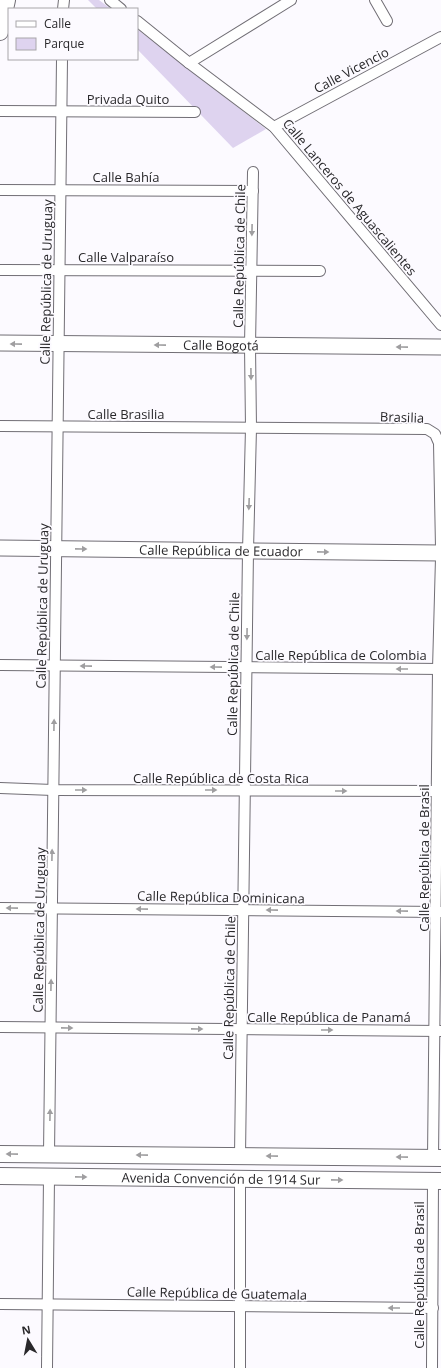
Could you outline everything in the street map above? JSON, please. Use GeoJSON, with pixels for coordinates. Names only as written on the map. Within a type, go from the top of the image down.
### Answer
{"type":"FeatureCollection","features":[{"type":"Feature","properties":{"kind":"main road"},"geometry":{"type":"LineString","coordinates":[[0,32],[7,0]]}},
{"type":"Feature","properties":{"kind":"main road","name":"Avenida Convención de 1914 Sur"},"geometry":{"type":"LineString","coordinates":[[0,1154],[437,1158]]}},
{"type":"Feature","properties":{"kind":"main road","name":"Avenida Convención de 1914 Sur"},"geometry":{"type":"LineString","coordinates":[[0,1176],[437,1181]]}},
{"type":"Feature","properties":{"kind":"street"},"geometry":{"type":"LineString","coordinates":[[110,0],[120,8]]}},
{"type":"Feature","properties":{"kind":"street"},"geometry":{"type":"LineString","coordinates":[[189,63],[291,0]]}},
{"type":"Feature","properties":{"kind":"street"},"geometry":{"type":"LineString","coordinates":[[375,0],[387,21]]}},
{"type":"Feature","properties":{"kind":"street","name":"Calle Lanceros de Aguascalientes"},"geometry":{"type":"LineString","coordinates":[[138,22],[189,63],[274,126],[441,325]]}},
{"type":"Feature","properties":{"kind":"street","name":"Calle Vicencio"},"geometry":{"type":"LineString","coordinates":[[274,126],[441,37]]}},
{"type":"Feature","properties":{"kind":"street","name":"Calle República de Uruguay"},"geometry":{"type":"LineString","coordinates":[[49,1154],[58,270],[62,60]]}},
{"type":"Feature","properties":{"kind":"street","name":"Privada Quito"},"geometry":{"type":"LineString","coordinates":[[0,111],[194,112]]}},
{"type":"Feature","properties":{"kind":"street","name":"Calle República de Chile"},"geometry":{"type":"LineString","coordinates":[[240,1156],[246,668],[252,428],[250,346],[253,172]]}},
{"type":"Feature","properties":{"kind":"street","name":"Calle Bahía"},"geometry":{"type":"LineString","coordinates":[[0,190],[253,191]]}},
{"type":"Feature","properties":{"kind":"street","name":"Calle Valparaíso"},"geometry":{"type":"LineString","coordinates":[[0,270],[251,270],[320,272]]}},
{"type":"Feature","properties":{"kind":"street","name":"Calle Bogotá"},"geometry":{"type":"LineString","coordinates":[[0,344],[441,347]]}},
{"type":"Feature","properties":{"kind":"street","name":"Calle Brasilia"},"geometry":{"type":"LineString","coordinates":[[0,426],[252,428]]}},
{"type":"Feature","properties":{"kind":"street","name":"Brasilia"},"geometry":{"type":"LineString","coordinates":[[252,428],[426,429],[435,434],[438,443],[441,548]]}},
{"type":"Feature","properties":{"kind":"street","name":"Calle República de Ecuador"},"geometry":{"type":"LineString","coordinates":[[0,548],[441,553]]}},
{"type":"Feature","properties":{"kind":"street","name":"Calle República de Brasil"},"geometry":{"type":"LineString","coordinates":[[437,1158],[441,558]]}},
{"type":"Feature","properties":{"kind":"street","name":"Calle República de Colombia"},"geometry":{"type":"LineString","coordinates":[[0,665],[440,669]]}},
{"type":"Feature","properties":{"kind":"street","name":"Calle República de Costa Rica"},"geometry":{"type":"LineString","coordinates":[[0,788],[53,790],[439,791]]}},
{"type":"Feature","properties":{"kind":"street","name":"Calle República Dominicana"},"geometry":{"type":"LineString","coordinates":[[0,908],[439,912]]}},
{"type":"Feature","properties":{"kind":"street","name":"Calle República de Panamá"},"geometry":{"type":"LineString","coordinates":[[0,1027],[438,1031]]}},
{"type":"Feature","properties":{"kind":"street"},"geometry":{"type":"LineString","coordinates":[[47,1368],[49,1176]]}},
{"type":"Feature","properties":{"kind":"street"},"geometry":{"type":"LineString","coordinates":[[240,1179],[240,1368]]}},
{"type":"Feature","properties":{"kind":"street","name":"Calle República de Brasil"},"geometry":{"type":"LineString","coordinates":[[432,1368],[437,1181]]}},
{"type":"Feature","properties":{"kind":"street","name":"Calle República de Guatemala"},"geometry":{"type":"LineString","coordinates":[[0,1304],[433,1308]]}},
{"type":"Feature","properties":{"kind":"green space"},"geometry":{"type":"Polygon","coordinates":[[[88,0],[99,0],[110,8],[96,8],[88,0]]]}},
{"type":"Feature","properties":{"kind":"green space"},"geometry":{"type":"Polygon","coordinates":[[[138,30],[266,129],[233,148],[138,50],[138,30]]]}}]}
